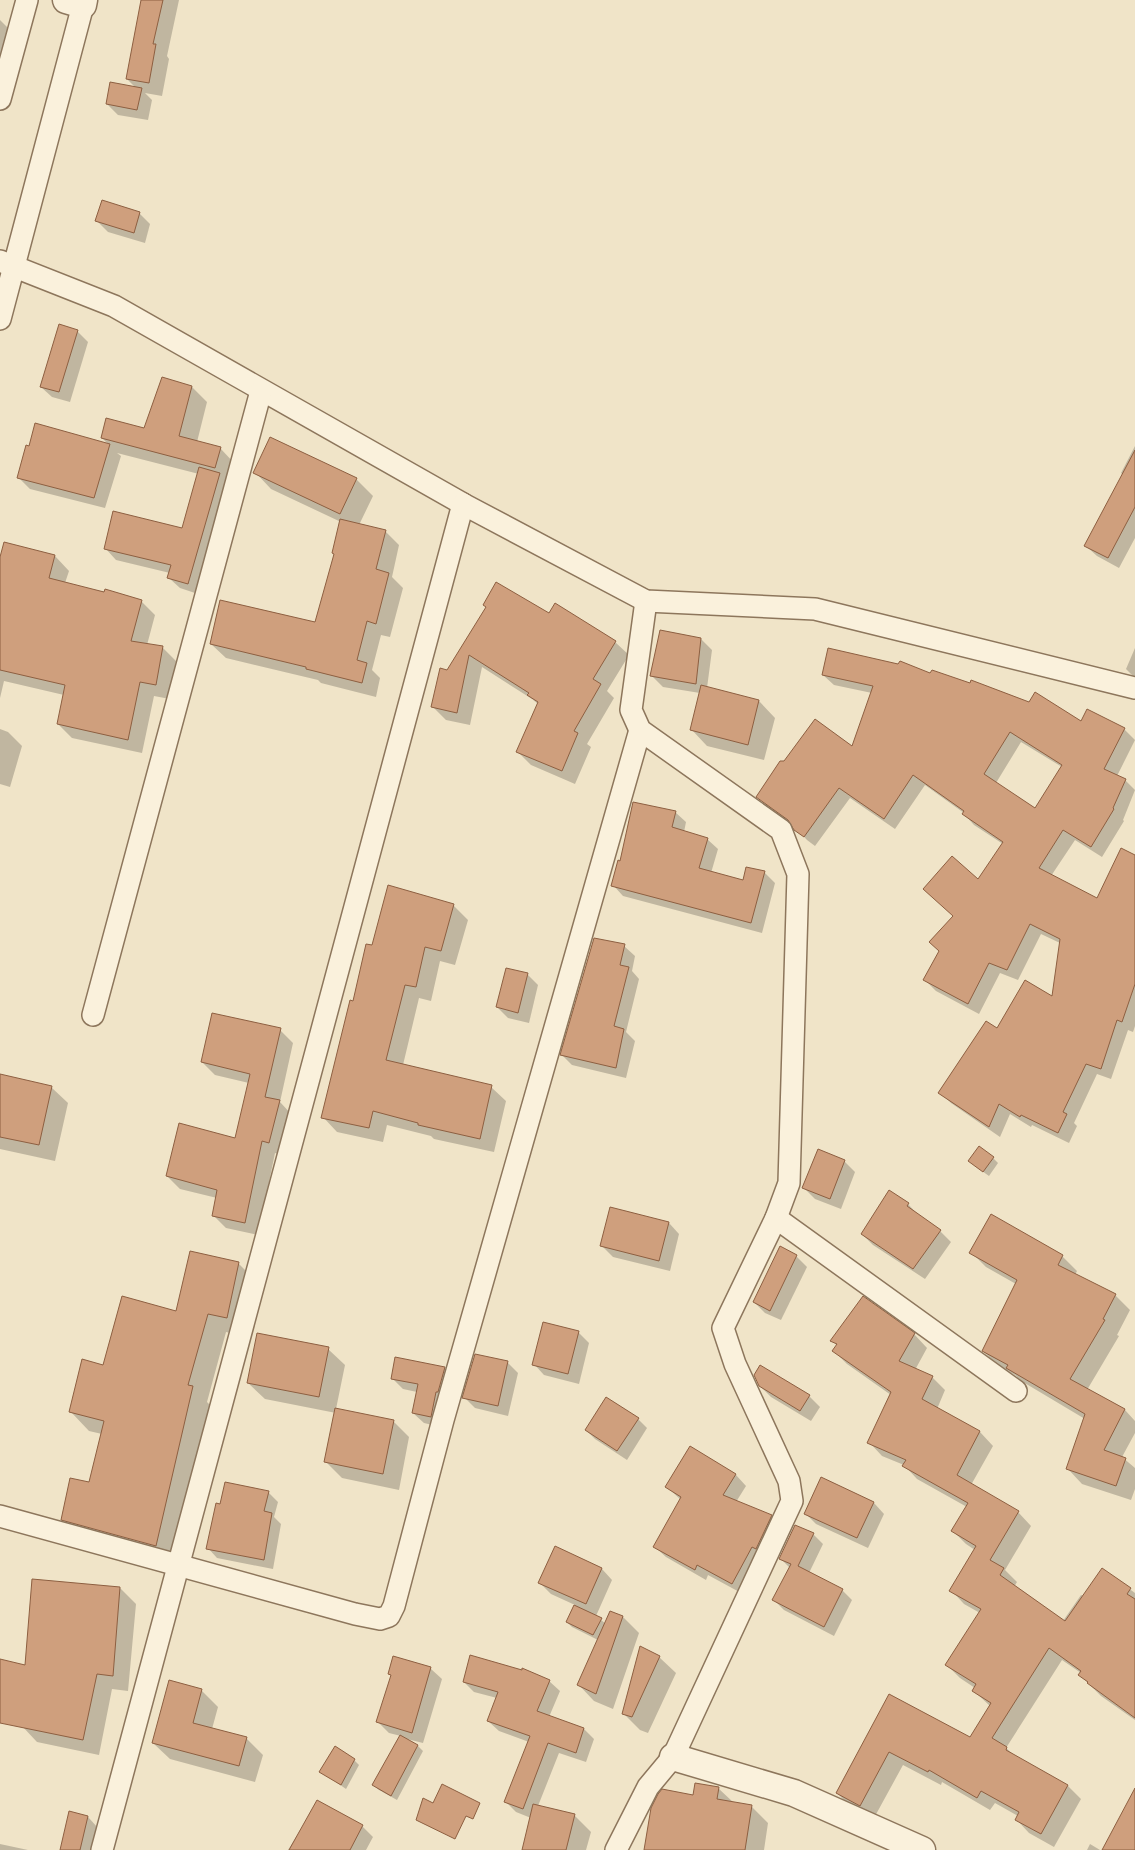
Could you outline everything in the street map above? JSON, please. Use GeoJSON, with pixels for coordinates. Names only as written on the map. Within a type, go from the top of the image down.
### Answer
{"type":"FeatureCollection","features":[{"type":"Feature","properties":{"kind":"street"},"geometry":{"type":"LineString","coordinates":[[0,99],[27,0]]}},
{"type":"Feature","properties":{"kind":"street"},"geometry":{"type":"LineString","coordinates":[[0,319],[7,263],[77,2]]}},
{"type":"Feature","properties":{"kind":"street"},"geometry":{"type":"LineString","coordinates":[[7,263],[114,306],[463,504],[646,601],[815,609],[1135,688]]}},
{"type":"Feature","properties":{"kind":"street"},"geometry":{"type":"LineString","coordinates":[[93,1014],[261,391]]}},
{"type":"Feature","properties":{"kind":"street"},"geometry":{"type":"LineString","coordinates":[[102,1850],[463,504]]}},
{"type":"Feature","properties":{"kind":"street"},"geometry":{"type":"LineString","coordinates":[[616,1850],[648,1787],[674,1757],[792,1502],[789,1481],[735,1364],[723,1328],[776,1218],[789,1183],[798,874],[781,830],[640,730],[631,710],[646,601]]}},
{"type":"Feature","properties":{"kind":"street"},"geometry":{"type":"LineString","coordinates":[[0,1516],[355,1614],[380,1619],[389,1616],[394,1606],[443,1420],[640,730]]}},
{"type":"Feature","properties":{"kind":"street"},"geometry":{"type":"LineString","coordinates":[[776,1218],[1016,1391]]}},
{"type":"Feature","properties":{"kind":"street"},"geometry":{"type":"LineString","coordinates":[[674,1757],[794,1793],[922,1850]]}},
{"type":"Feature","properties":{"kind":"building"},"geometry":{"type":"Polygon","coordinates":[[[141,0],[163,0],[153,44],[156,44],[149,83],[126,79],[141,0]]]}},
{"type":"Feature","properties":{"kind":"building"},"geometry":{"type":"Polygon","coordinates":[[[110,82],[142,88],[137,110],[106,104],[110,82]]]}},
{"type":"Feature","properties":{"kind":"building"},"geometry":{"type":"Polygon","coordinates":[[[102,200],[140,212],[134,233],[95,221],[102,200]]]}},
{"type":"Feature","properties":{"kind":"building"},"geometry":{"type":"Polygon","coordinates":[[[59,324],[78,330],[59,392],[40,387],[59,324]]]}},
{"type":"Feature","properties":{"kind":"building"},"geometry":{"type":"Polygon","coordinates":[[[162,377],[192,386],[179,436],[221,447],[215,468],[101,438],[106,418],[144,428],[162,377]]]}},
{"type":"Feature","properties":{"kind":"building"},"geometry":{"type":"Polygon","coordinates":[[[35,423],[110,444],[94,498],[17,478],[26,445],[29,446],[35,423]]]}},
{"type":"Feature","properties":{"kind":"building"},"geometry":{"type":"Polygon","coordinates":[[[270,437],[357,478],[340,514],[253,473],[270,437]]]}},
{"type":"Feature","properties":{"kind":"building"},"geometry":{"type":"Polygon","coordinates":[[[1135,450],[1135,507],[1108,558],[1084,546],[1135,450]]]}},
{"type":"Feature","properties":{"kind":"building"},"geometry":{"type":"Polygon","coordinates":[[[199,467],[220,473],[188,584],[167,578],[171,565],[104,549],[113,511],[182,528],[199,467]]]}},
{"type":"Feature","properties":{"kind":"building"},"geometry":{"type":"Polygon","coordinates":[[[340,519],[386,530],[376,569],[389,573],[376,624],[367,621],[357,660],[367,663],[362,683],[306,669],[306,667],[210,644],[220,600],[315,622],[334,554],[332,553],[340,519]]]}},
{"type":"Feature","properties":{"kind":"building"},"geometry":{"type":"Polygon","coordinates":[[[4,542],[55,555],[49,578],[104,592],[105,589],[142,600],[131,641],[163,646],[156,685],[140,682],[128,740],[57,724],[65,685],[0,670],[0,557],[4,542]]]}},
{"type":"Feature","properties":{"kind":"building"},"geometry":{"type":"Polygon","coordinates":[[[496,582],[549,613],[555,603],[616,641],[593,679],[601,684],[574,731],[578,733],[562,771],[516,752],[538,702],[527,695],[529,693],[469,655],[457,713],[431,707],[440,668],[447,670],[486,607],[483,605],[496,582]]]}},
{"type":"Feature","properties":{"kind":"building"},"geometry":{"type":"Polygon","coordinates":[[[660,630],[701,638],[696,684],[650,676],[660,630]]]}},
{"type":"Feature","properties":{"kind":"building"},"geometry":{"type":"Polygon","coordinates":[[[828,648],[898,664],[900,661],[930,673],[932,670],[970,683],[971,680],[1029,702],[1035,692],[1081,721],[1087,709],[1125,728],[1104,769],[1126,779],[1114,809],[1091,847],[1063,830],[1039,868],[1097,898],[1121,848],[1135,855],[1135,984],[1122,1022],[1117,1020],[1101,1069],[1086,1064],[1063,1112],[1067,1114],[1058,1133],[1021,1115],[1020,1117],[999,1104],[989,1127],[938,1093],[986,1021],[997,1028],[1025,980],[1052,996],[1060,939],[1030,924],[1007,970],[989,963],[968,1004],[923,980],[939,951],[929,942],[953,916],[923,889],[952,856],[978,879],[1003,842],[962,814],[964,811],[913,775],[884,819],[839,788],[804,837],[794,830],[788,820],[756,797],[780,761],[784,761],[815,719],[852,746],[873,686],[822,675],[828,648]],[[1010,732],[984,774],[1035,808],[1062,765],[1010,732]]]}},
{"type":"Feature","properties":{"kind":"building"},"geometry":{"type":"Polygon","coordinates":[[[701,685],[759,700],[748,745],[690,730],[701,685]]]}},
{"type":"Feature","properties":{"kind":"building"},"geometry":{"type":"Polygon","coordinates":[[[633,802],[676,811],[672,827],[708,838],[699,868],[743,880],[746,867],[765,871],[751,923],[611,886],[618,860],[620,861],[633,802]]]}},
{"type":"Feature","properties":{"kind":"building"},"geometry":{"type":"Polygon","coordinates":[[[388,885],[454,904],[441,951],[425,947],[416,987],[405,985],[386,1060],[492,1085],[480,1139],[418,1125],[418,1123],[373,1111],[369,1128],[321,1118],[350,1000],[353,1001],[366,944],[372,945],[388,885]]]}},
{"type":"Feature","properties":{"kind":"building"},"geometry":{"type":"Polygon","coordinates":[[[594,938],[625,944],[620,965],[629,967],[614,1026],[624,1029],[616,1068],[560,1055],[594,938]]]}},
{"type":"Feature","properties":{"kind":"building"},"geometry":{"type":"Polygon","coordinates":[[[506,968],[528,973],[518,1013],[496,1007],[506,968]]]}},
{"type":"Feature","properties":{"kind":"building"},"geometry":{"type":"Polygon","coordinates":[[[212,1013],[281,1028],[265,1097],[280,1100],[269,1143],[262,1141],[245,1223],[212,1216],[217,1190],[166,1176],[179,1123],[235,1138],[250,1074],[201,1062],[212,1013]]]}},
{"type":"Feature","properties":{"kind":"building"},"geometry":{"type":"Polygon","coordinates":[[[0,1074],[52,1086],[39,1145],[0,1137],[0,1074]]]}},
{"type":"Feature","properties":{"kind":"building"},"geometry":{"type":"Polygon","coordinates":[[[979,1146],[994,1157],[983,1172],[968,1161],[979,1146]]]}},
{"type":"Feature","properties":{"kind":"building"},"geometry":{"type":"Polygon","coordinates":[[[818,1149],[845,1160],[830,1199],[802,1188],[818,1149]]]}},
{"type":"Feature","properties":{"kind":"building"},"geometry":{"type":"Polygon","coordinates":[[[889,1190],[909,1203],[907,1206],[941,1230],[913,1269],[861,1234],[889,1190]]]}},
{"type":"Feature","properties":{"kind":"building"},"geometry":{"type":"Polygon","coordinates":[[[610,1207],[669,1222],[659,1261],[600,1246],[610,1207]]]}},
{"type":"Feature","properties":{"kind":"building"},"geometry":{"type":"Polygon","coordinates":[[[991,1214],[1063,1255],[1058,1265],[1116,1294],[1103,1319],[1105,1320],[1070,1379],[1125,1409],[1104,1450],[1126,1458],[1116,1486],[1066,1469],[1085,1414],[1006,1368],[1008,1365],[982,1351],[1017,1280],[969,1253],[991,1214]]]}},
{"type":"Feature","properties":{"kind":"building"},"geometry":{"type":"Polygon","coordinates":[[[780,1246],[797,1255],[770,1311],[753,1302],[780,1246]]]}},
{"type":"Feature","properties":{"kind":"building"},"geometry":{"type":"Polygon","coordinates":[[[190,1251],[239,1262],[227,1318],[208,1314],[188,1385],[193,1386],[156,1546],[61,1520],[70,1478],[89,1482],[104,1421],[69,1412],[82,1359],[103,1365],[122,1296],[176,1311],[190,1251]]]}},
{"type":"Feature","properties":{"kind":"building"},"geometry":{"type":"Polygon","coordinates":[[[863,1296],[915,1333],[899,1361],[933,1376],[922,1399],[980,1431],[957,1475],[1019,1511],[990,1560],[1004,1568],[1000,1575],[1065,1621],[1102,1568],[1131,1588],[1127,1594],[1135,1599],[1135,1718],[1087,1683],[1078,1675],[1081,1671],[1049,1648],[992,1738],[1007,1747],[1006,1750],[1068,1785],[1041,1834],[1015,1820],[1019,1812],[981,1791],[977,1798],[929,1770],[928,1772],[889,1752],[860,1806],[836,1793],[889,1694],[970,1737],[991,1703],[972,1691],[976,1684],[945,1665],[981,1609],[949,1591],[976,1546],[951,1531],[968,1503],[902,1466],[906,1460],[867,1443],[891,1392],[832,1351],[837,1344],[830,1341],[863,1296]]]}},
{"type":"Feature","properties":{"kind":"building"},"geometry":{"type":"Polygon","coordinates":[[[543,1322],[579,1331],[568,1374],[532,1365],[543,1322]]]}},
{"type":"Feature","properties":{"kind":"building"},"geometry":{"type":"Polygon","coordinates":[[[257,1333],[329,1347],[319,1397],[247,1383],[257,1333]]]}},
{"type":"Feature","properties":{"kind":"building"},"geometry":{"type":"Polygon","coordinates":[[[475,1354],[508,1361],[498,1406],[462,1398],[475,1354]]]}},
{"type":"Feature","properties":{"kind":"building"},"geometry":{"type":"Polygon","coordinates":[[[395,1357],[445,1367],[438,1392],[436,1392],[431,1417],[412,1413],[418,1384],[391,1379],[395,1357]]]}},
{"type":"Feature","properties":{"kind":"building"},"geometry":{"type":"Polygon","coordinates":[[[760,1365],[810,1395],[800,1411],[759,1386],[754,1375],[760,1365]]]}},
{"type":"Feature","properties":{"kind":"building"},"geometry":{"type":"Polygon","coordinates":[[[606,1397],[639,1418],[617,1451],[585,1430],[606,1397]]]}},
{"type":"Feature","properties":{"kind":"building"},"geometry":{"type":"Polygon","coordinates":[[[335,1408],[394,1420],[383,1474],[324,1462],[335,1408]]]}},
{"type":"Feature","properties":{"kind":"building"},"geometry":{"type":"Polygon","coordinates":[[[690,1446],[736,1474],[723,1495],[772,1515],[756,1549],[752,1547],[732,1584],[697,1565],[695,1570],[653,1547],[681,1497],[665,1487],[690,1446]]]}},
{"type":"Feature","properties":{"kind":"building"},"geometry":{"type":"Polygon","coordinates":[[[821,1477],[874,1502],[857,1538],[804,1514],[821,1477]]]}},
{"type":"Feature","properties":{"kind":"building"},"geometry":{"type":"Polygon","coordinates":[[[225,1482],[269,1491],[264,1511],[272,1513],[264,1560],[206,1549],[216,1503],[220,1504],[225,1482]]]}},
{"type":"Feature","properties":{"kind":"building"},"geometry":{"type":"Polygon","coordinates":[[[795,1525],[814,1533],[798,1566],[843,1589],[824,1627],[772,1600],[791,1564],[779,1559],[795,1525]]]}},
{"type":"Feature","properties":{"kind":"building"},"geometry":{"type":"Polygon","coordinates":[[[555,1546],[602,1568],[586,1604],[538,1583],[555,1546]]]}},
{"type":"Feature","properties":{"kind":"building"},"geometry":{"type":"Polygon","coordinates":[[[32,1579],[120,1587],[113,1676],[97,1674],[83,1740],[0,1723],[0,1659],[25,1665],[32,1579]]]}},
{"type":"Feature","properties":{"kind":"building"},"geometry":{"type":"Polygon","coordinates":[[[574,1605],[602,1618],[593,1635],[566,1622],[574,1605]]]}},
{"type":"Feature","properties":{"kind":"building"},"geometry":{"type":"Polygon","coordinates":[[[610,1611],[623,1616],[596,1694],[577,1685],[610,1611]]]}},
{"type":"Feature","properties":{"kind":"building"},"geometry":{"type":"Polygon","coordinates":[[[640,1646],[660,1656],[632,1717],[622,1714],[640,1646]]]}},
{"type":"Feature","properties":{"kind":"building"},"geometry":{"type":"Polygon","coordinates":[[[470,1655],[522,1670],[522,1668],[550,1680],[537,1711],[584,1728],[576,1753],[548,1743],[523,1809],[504,1802],[530,1736],[487,1721],[498,1692],[463,1682],[470,1655]]]}},
{"type":"Feature","properties":{"kind":"building"},"geometry":{"type":"Polygon","coordinates":[[[393,1656],[431,1667],[412,1733],[376,1722],[391,1675],[388,1674],[393,1656]]]}},
{"type":"Feature","properties":{"kind":"building"},"geometry":{"type":"Polygon","coordinates":[[[169,1680],[202,1689],[193,1723],[247,1737],[239,1766],[152,1743],[169,1680]]]}},
{"type":"Feature","properties":{"kind":"building"},"geometry":{"type":"Polygon","coordinates":[[[400,1735],[418,1745],[391,1796],[372,1785],[400,1735]]]}},
{"type":"Feature","properties":{"kind":"building"},"geometry":{"type":"Polygon","coordinates":[[[335,1746],[355,1759],[341,1785],[319,1772],[335,1746]]]}},
{"type":"Feature","properties":{"kind":"building"},"geometry":{"type":"Polygon","coordinates":[[[695,1783],[719,1787],[717,1799],[752,1805],[745,1850],[644,1850],[651,1808],[658,1794],[662,1789],[693,1795],[695,1783]]]}},
{"type":"Feature","properties":{"kind":"building"},"geometry":{"type":"Polygon","coordinates":[[[442,1784],[480,1803],[473,1819],[466,1816],[455,1839],[416,1820],[423,1798],[433,1803],[442,1784]]]}},
{"type":"Feature","properties":{"kind":"building"},"geometry":{"type":"Polygon","coordinates":[[[1135,1788],[1135,1850],[1102,1850],[1135,1788]]]}},
{"type":"Feature","properties":{"kind":"building"},"geometry":{"type":"Polygon","coordinates":[[[317,1800],[363,1825],[350,1850],[289,1850],[317,1800]]]}},
{"type":"Feature","properties":{"kind":"building"},"geometry":{"type":"Polygon","coordinates":[[[533,1804],[575,1814],[566,1850],[522,1850],[533,1804]]]}},
{"type":"Feature","properties":{"kind":"building"},"geometry":{"type":"Polygon","coordinates":[[[69,1811],[88,1816],[80,1850],[60,1850],[69,1811]]]}}]}
